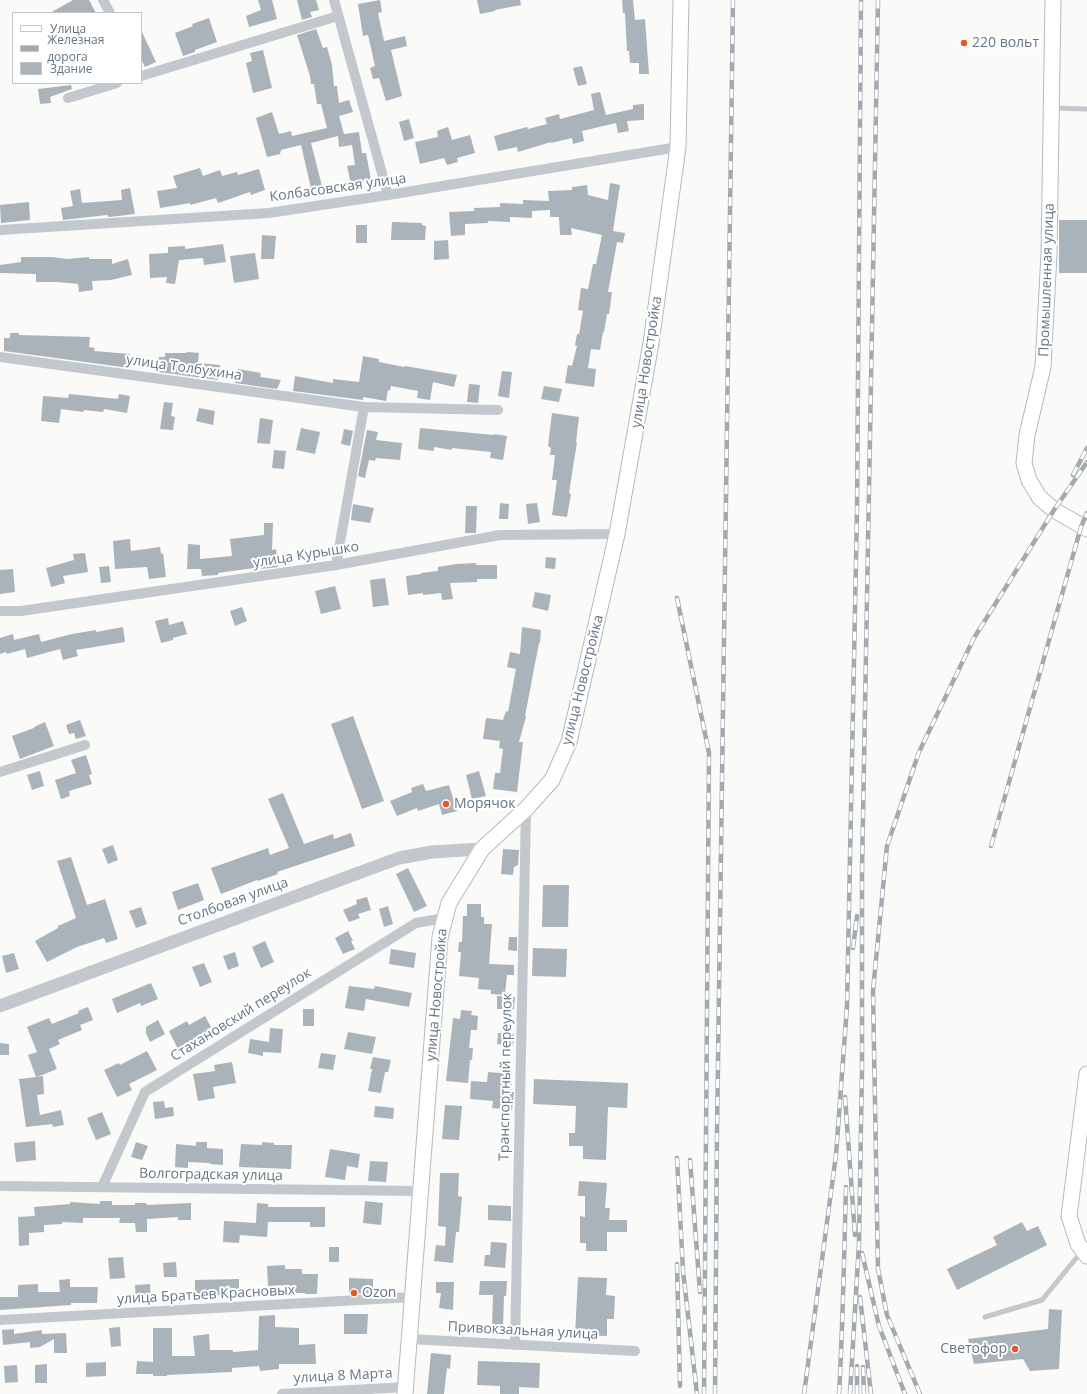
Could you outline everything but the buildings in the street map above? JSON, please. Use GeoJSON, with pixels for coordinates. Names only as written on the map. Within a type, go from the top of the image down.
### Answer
{"type":"FeatureCollection","features":[{"type":"Feature","properties":{"kind":"main road","name":"улица Новостройка"},"geometry":{"type":"LineString","coordinates":[[406,1390],[440,937],[449,903],[482,849],[526,809],[552,780],[569,742],[617,534],[652,343],[678,147],[681,0]]}},
{"type":"Feature","properties":{"kind":"main road","name":"Промышленная улица"},"geometry":{"type":"LineString","coordinates":[[1053,0],[1049,254],[1043,367],[1027,435],[1024,463],[1029,480],[1039,497],[1054,510],[1087,529]]}},
{"type":"Feature","properties":{"kind":"main road"},"geometry":{"type":"LineString","coordinates":[[1085,1253],[1078,1244],[1069,1216],[1087,1074]]}},
{"type":"Feature","properties":{"kind":"street"},"geometry":{"type":"LineString","coordinates":[[103,0],[109,12]]}},
{"type":"Feature","properties":{"kind":"street"},"geometry":{"type":"LineString","coordinates":[[334,0],[388,195]]}},
{"type":"Feature","properties":{"kind":"street"},"geometry":{"type":"LineString","coordinates":[[142,74],[338,16]]}},
{"type":"Feature","properties":{"kind":"street"},"geometry":{"type":"LineString","coordinates":[[68,98],[114,84]]}},
{"type":"Feature","properties":{"kind":"street","name":"Колбасовская улица"},"geometry":{"type":"LineString","coordinates":[[0,230],[269,213],[678,147]]}},
{"type":"Feature","properties":{"kind":"street","name":"улица Толбухина"},"geometry":{"type":"LineString","coordinates":[[0,357],[364,407],[498,410]]}},
{"type":"Feature","properties":{"kind":"street"},"geometry":{"type":"LineString","coordinates":[[336,565],[364,407]]}},
{"type":"Feature","properties":{"kind":"street","name":"улица Курышко"},"geometry":{"type":"LineString","coordinates":[[0,611],[22,611],[336,565],[500,535],[617,534]]}},
{"type":"Feature","properties":{"kind":"street"},"geometry":{"type":"LineString","coordinates":[[0,772],[84,745]]}},
{"type":"Feature","properties":{"kind":"street","name":"Транспортный переулок"},"geometry":{"type":"LineString","coordinates":[[515,1345],[526,809]]}},
{"type":"Feature","properties":{"kind":"street","name":"Столбовая улица"},"geometry":{"type":"LineString","coordinates":[[0,1006],[399,858],[432,852],[482,849]]}},
{"type":"Feature","properties":{"kind":"street","name":"Стахановский переулок"},"geometry":{"type":"LineString","coordinates":[[102,1187],[145,1092],[416,923],[445,918]]}},
{"type":"Feature","properties":{"kind":"street","name":"Волгоградская улица"},"geometry":{"type":"LineString","coordinates":[[0,1186],[421,1191]]}},
{"type":"Feature","properties":{"kind":"street","name":"улица Братьев Красновых"},"geometry":{"type":"LineString","coordinates":[[0,1320],[413,1297]]}},
{"type":"Feature","properties":{"kind":"street","name":"Привокзальная улица"},"geometry":{"type":"LineString","coordinates":[[410,1339],[635,1351]]}},
{"type":"Feature","properties":{"kind":"street","name":"улица 8 Марта"},"geometry":{"type":"LineString","coordinates":[[282,1394],[406,1390]]}},
{"type":"Feature","properties":{"kind":"lane"},"geometry":{"type":"LineString","coordinates":[[1051,108],[1087,108]]}},
{"type":"Feature","properties":{"kind":"lane"},"geometry":{"type":"LineString","coordinates":[[985,1317],[1042,1300],[1085,1253]]}},
{"type":"Feature","properties":{"kind":"railway"},"geometry":{"type":"LineString","coordinates":[[715,1394],[717,1133],[733,0]]}},
{"type":"Feature","properties":{"kind":"railway"},"geometry":{"type":"LineString","coordinates":[[804,1394],[836,1155],[847,1006],[857,511],[861,0]]}},
{"type":"Feature","properties":{"kind":"railway"},"geometry":{"type":"LineString","coordinates":[[850,1394],[859,1243],[862,1068],[862,871],[878,0]]}},
{"type":"Feature","properties":{"kind":"railway"},"geometry":{"type":"LineString","coordinates":[[1073,475],[1087,448]]}},
{"type":"Feature","properties":{"kind":"railway"},"geometry":{"type":"LineString","coordinates":[[920,1394],[887,1315],[878,1269],[873,991],[887,846],[919,752],[974,638],[1054,510],[1087,462]]}},
{"type":"Feature","properties":{"kind":"railway"},"geometry":{"type":"LineString","coordinates":[[991,846],[1081,527],[1087,513]]}},
{"type":"Feature","properties":{"kind":"railway"},"geometry":{"type":"LineString","coordinates":[[677,598],[709,753],[704,1394]]}},
{"type":"Feature","properties":{"kind":"railway"},"geometry":{"type":"LineString","coordinates":[[853,948],[857,916]]}},
{"type":"Feature","properties":{"kind":"railway"},"geometry":{"type":"LineString","coordinates":[[845,1097],[855,1235]]}},
{"type":"Feature","properties":{"kind":"railway"},"geometry":{"type":"LineString","coordinates":[[677,1158],[683,1271],[697,1394]]}},
{"type":"Feature","properties":{"kind":"railway"},"geometry":{"type":"LineString","coordinates":[[690,1160],[700,1292]]}},
{"type":"Feature","properties":{"kind":"railway"},"geometry":{"type":"LineString","coordinates":[[839,1394],[846,1187]]}},
{"type":"Feature","properties":{"kind":"railway"},"geometry":{"type":"LineString","coordinates":[[862,1253],[879,1326],[905,1394]]}},
{"type":"Feature","properties":{"kind":"railway"},"geometry":{"type":"LineString","coordinates":[[677,1264],[680,1386]]}},
{"type":"Feature","properties":{"kind":"railway"},"geometry":{"type":"LineString","coordinates":[[860,1297],[871,1394]]}},
{"type":"Feature","properties":{"kind":"railway"},"geometry":{"type":"LineString","coordinates":[[857,1366],[857,1394]]}},
{"type":"Feature","properties":{"kind":"railway"},"geometry":{"type":"LineString","coordinates":[[863,1367],[864,1394]]}},
{"type":"Feature","properties":{"kind":"place","name":"220 вольт"},"geometry":{"type":"Point","coordinates":[964,43]}},
{"type":"Feature","properties":{"kind":"place","name":"Морячок"},"geometry":{"type":"Point","coordinates":[446,804]}},
{"type":"Feature","properties":{"kind":"place","name":"Ozon"},"geometry":{"type":"Point","coordinates":[354,1293]}},
{"type":"Feature","properties":{"kind":"place","name":"Светофор"},"geometry":{"type":"Point","coordinates":[1015,1349]}}]}
